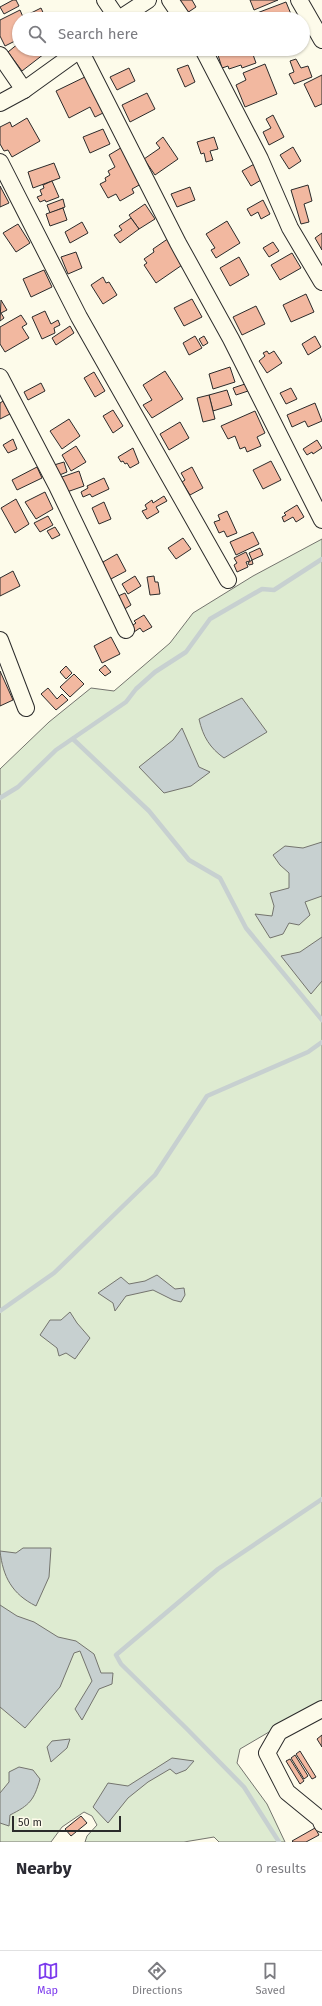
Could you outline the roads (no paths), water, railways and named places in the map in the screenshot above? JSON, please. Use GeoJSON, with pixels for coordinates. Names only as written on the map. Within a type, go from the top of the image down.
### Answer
{"type":"FeatureCollection","features":[{"type":"Feature","properties":{"kind":"street"},"geometry":{"type":"LineString","coordinates":[[105,0],[113,12]]}},
{"type":"Feature","properties":{"kind":"street"},"geometry":{"type":"LineString","coordinates":[[129,12],[148,0]]}},
{"type":"Feature","properties":{"kind":"street"},"geometry":{"type":"LineString","coordinates":[[170,0],[178,12]]}},
{"type":"Feature","properties":{"kind":"street"},"geometry":{"type":"LineString","coordinates":[[299,0],[306,12]]}},
{"type":"Feature","properties":{"kind":"street"},"geometry":{"type":"LineString","coordinates":[[310,19],[322,40]]}},
{"type":"Feature","properties":{"kind":"street"},"geometry":{"type":"LineString","coordinates":[[0,55],[24,90]]}},
{"type":"Feature","properties":{"kind":"street"},"geometry":{"type":"LineString","coordinates":[[0,103],[24,90],[72,56]]}},
{"type":"Feature","properties":{"kind":"street"},"geometry":{"type":"LineString","coordinates":[[84,56],[178,243],[231,339],[322,520]]}},
{"type":"Feature","properties":{"kind":"street"},"geometry":{"type":"LineString","coordinates":[[207,56],[260,159],[290,228],[322,282]]}},
{"type":"Feature","properties":{"kind":"street"},"geometry":{"type":"LineString","coordinates":[[0,162],[78,316],[228,580]]}},
{"type":"Feature","properties":{"kind":"street"},"geometry":{"type":"LineString","coordinates":[[0,377],[57,486],[126,630]]}},
{"type":"Feature","properties":{"kind":"street"},"geometry":{"type":"LineString","coordinates":[[0,640],[26,708]]}},
{"type":"Feature","properties":{"kind":"street"},"geometry":{"type":"LineString","coordinates":[[322,1709],[279,1732],[266,1753],[287,1792],[320,1819],[322,1824]]}},
{"type":"Feature","properties":{"kind":"waterway"},"geometry":{"type":"LineString","coordinates":[[0,798],[18,787],[56,750],[126,702],[136,689],[155,672],[186,652],[210,619],[262,589],[274,590],[322,559]]}},
{"type":"Feature","properties":{"kind":"waterway"},"geometry":{"type":"LineString","coordinates":[[73,739],[149,811],[189,860],[220,878],[246,928],[322,1020]]}},
{"type":"Feature","properties":{"kind":"waterway"},"geometry":{"type":"LineString","coordinates":[[0,1311],[54,1273],[155,1175],[207,1096],[308,1052],[322,1042]]}},
{"type":"Feature","properties":{"kind":"waterway"},"geometry":{"type":"LineString","coordinates":[[279,1842],[244,1787],[121,1664],[116,1655],[218,1569],[322,1499]]}}]}
